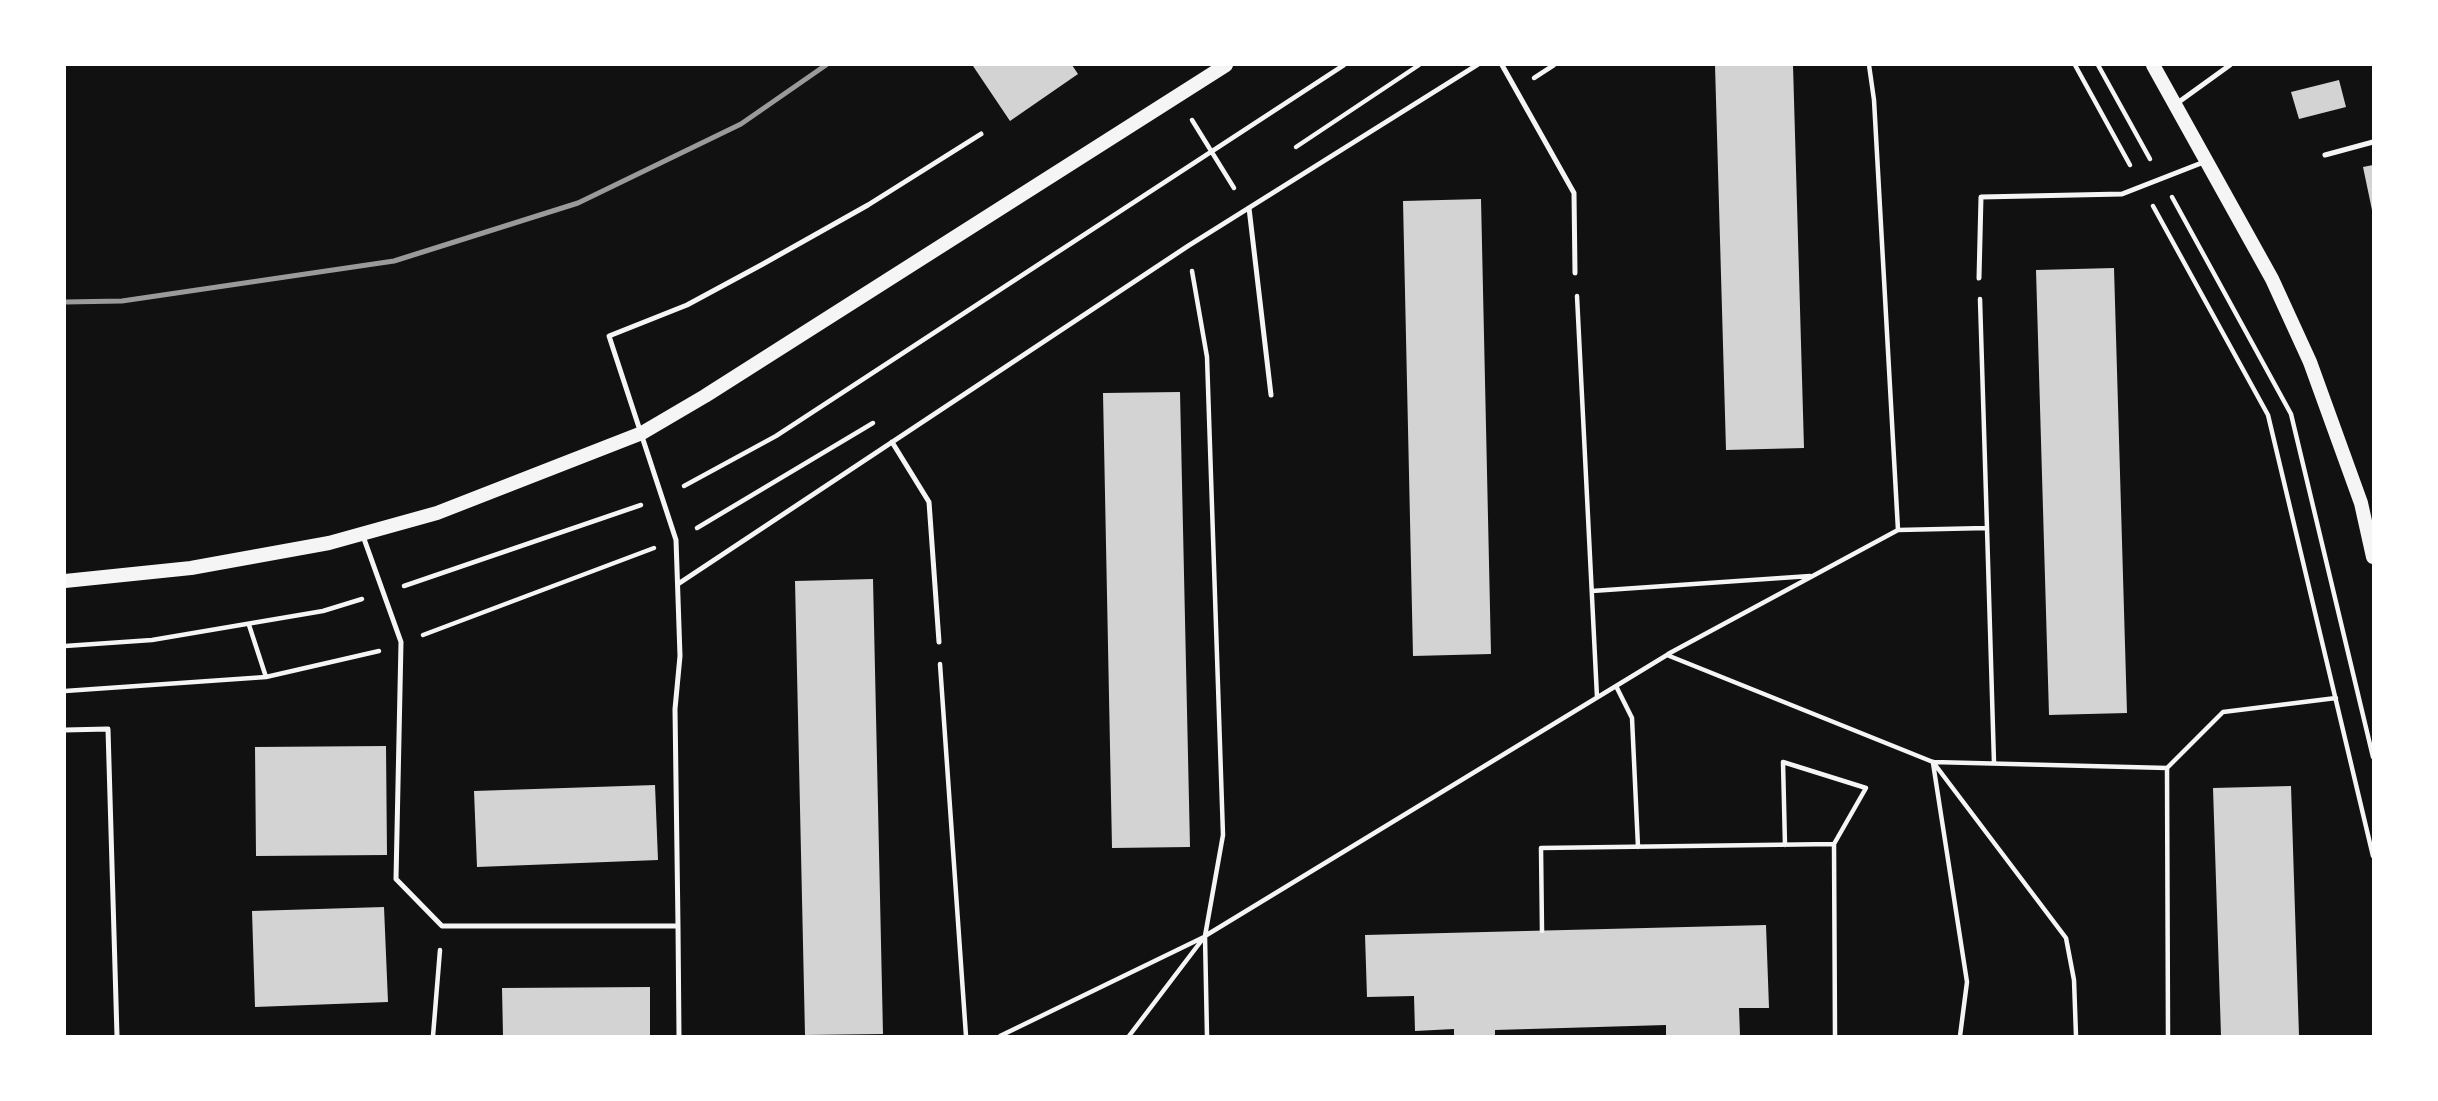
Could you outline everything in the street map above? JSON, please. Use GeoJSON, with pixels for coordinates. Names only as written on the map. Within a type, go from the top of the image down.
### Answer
{"type":"FeatureCollection","features":[{"type":"Feature","properties":{"kind":"main road"},"geometry":{"type":"LineString","coordinates":[[65,581],[191,568],[329,544],[437,513],[642,433],[717,389],[1226,65]]}},
{"type":"Feature","properties":{"kind":"main road"},"geometry":{"type":"LineString","coordinates":[[2153,65],[2272,279],[2311,362],[2361,503],[2373,557]]}},
{"type":"Feature","properties":{"kind":"lane"},"geometry":{"type":"LineString","coordinates":[[678,584],[1188,246],[1477,65]]}},
{"type":"Feature","properties":{"kind":"lane"},"geometry":{"type":"LineString","coordinates":[[1502,65],[1574,193],[1576,273]]}},
{"type":"Feature","properties":{"kind":"lane"},"geometry":{"type":"LineString","coordinates":[[2176,104],[2230,65]]}},
{"type":"Feature","properties":{"kind":"lane"},"geometry":{"type":"LineString","coordinates":[[679,1036],[675,709],[680,656],[676,540],[609,336],[687,305],[764,264],[868,205],[981,134]]}},
{"type":"Feature","properties":{"kind":"lane"},"geometry":{"type":"LineString","coordinates":[[2325,155],[2373,142]]}},
{"type":"Feature","properties":{"kind":"lane"},"geometry":{"type":"LineString","coordinates":[[1979,278],[1981,197],[2122,194],[2207,161]]}},
{"type":"Feature","properties":{"kind":"lane"},"geometry":{"type":"LineString","coordinates":[[1249,208],[1270,395]]}},
{"type":"Feature","properties":{"kind":"lane"},"geometry":{"type":"LineString","coordinates":[[892,442],[929,502],[939,642]]}},
{"type":"Feature","properties":{"kind":"lane"},"geometry":{"type":"LineString","coordinates":[[363,534],[401,642],[396,878],[442,926],[678,926]]}},
{"type":"Feature","properties":{"kind":"lane"},"geometry":{"type":"LineString","coordinates":[[65,730],[108,729],[117,1036]]}},
{"type":"Feature","properties":{"kind":"path"},"geometry":{"type":"LineString","coordinates":[[1292,150],[1419,65]]}},
{"type":"Feature","properties":{"kind":"path"},"geometry":{"type":"LineString","coordinates":[[1869,65],[1875,114],[1898,530]]}},
{"type":"Feature","properties":{"kind":"path"},"geometry":{"type":"LineString","coordinates":[[2075,65],[2268,415],[2373,856]]}},
{"type":"Feature","properties":{"kind":"path"},"geometry":{"type":"LineString","coordinates":[[2098,65],[2291,414],[2373,757]]}},
{"type":"Feature","properties":{"kind":"path"},"geometry":{"type":"LineString","coordinates":[[1177,95],[1234,188]]}},
{"type":"Feature","properties":{"kind":"path"},"geometry":{"type":"LineString","coordinates":[[1224,195],[1245,180]]}},
{"type":"Feature","properties":{"kind":"path"},"geometry":{"type":"LineString","coordinates":[[1188,246],[1207,358],[1223,835],[1205,936],[1207,1036]]}},
{"type":"Feature","properties":{"kind":"path"},"geometry":{"type":"LineString","coordinates":[[1576,273],[1597,697]]}},
{"type":"Feature","properties":{"kind":"path"},"geometry":{"type":"LineString","coordinates":[[1979,278],[1994,763]]}},
{"type":"Feature","properties":{"kind":"path"},"geometry":{"type":"LineString","coordinates":[[65,691],[266,677],[372,653],[676,540],[884,416]]}},
{"type":"Feature","properties":{"kind":"path"},"geometry":{"type":"LineString","coordinates":[[1000,1036],[1205,936],[1667,654],[1898,530],[1987,528]]}},
{"type":"Feature","properties":{"kind":"path"},"geometry":{"type":"LineString","coordinates":[[1591,591],[1814,575]]}},
{"type":"Feature","properties":{"kind":"path"},"geometry":{"type":"LineString","coordinates":[[249,624],[266,677]]}},
{"type":"Feature","properties":{"kind":"path"},"geometry":{"type":"LineString","coordinates":[[939,642],[966,1036]]}},
{"type":"Feature","properties":{"kind":"path"},"geometry":{"type":"LineString","coordinates":[[1667,654],[1933,762],[2167,768]]}},
{"type":"Feature","properties":{"kind":"path"},"geometry":{"type":"LineString","coordinates":[[1616,686],[1632,718],[1638,847]]}},
{"type":"Feature","properties":{"kind":"path"},"geometry":{"type":"LineString","coordinates":[[2168,1036],[2167,768],[2223,712],[2336,698]]}},
{"type":"Feature","properties":{"kind":"path"},"geometry":{"type":"LineString","coordinates":[[1785,845],[1783,762],[1866,788],[1834,844],[1835,1036]]}},
{"type":"Feature","properties":{"kind":"path"},"geometry":{"type":"LineString","coordinates":[[1933,762],[1967,982],[1961,1036]]}},
{"type":"Feature","properties":{"kind":"path"},"geometry":{"type":"LineString","coordinates":[[1933,762],[2066,938],[2074,981],[2076,1036]]}},
{"type":"Feature","properties":{"kind":"path"},"geometry":{"type":"LineString","coordinates":[[1542,930],[1541,848],[1834,844]]}},
{"type":"Feature","properties":{"kind":"path"},"geometry":{"type":"LineString","coordinates":[[433,1036],[442,926]]}},
{"type":"Feature","properties":{"kind":"path"},"geometry":{"type":"LineString","coordinates":[[1129,1036],[1205,936]]}},
{"type":"Feature","properties":{"kind":"building"},"geometry":{"type":"Polygon","coordinates":[[[1072,65],[1078,74],[1010,121],[973,66],[1072,65]]]}},
{"type":"Feature","properties":{"kind":"building"},"geometry":{"type":"Polygon","coordinates":[[[1715,65],[1793,65],[1804,448],[1726,450],[1715,65]]]}},
{"type":"Feature","properties":{"kind":"building"},"geometry":{"type":"Polygon","coordinates":[[[2339,80],[2346,107],[2299,119],[2291,92],[2339,80]]]}},
{"type":"Feature","properties":{"kind":"building"},"geometry":{"type":"Polygon","coordinates":[[[2373,165],[2373,210],[2372,210],[2363,167],[2373,165]]]}},
{"type":"Feature","properties":{"kind":"building"},"geometry":{"type":"Polygon","coordinates":[[[1481,199],[1491,654],[1413,656],[1403,201],[1481,199]]]}},
{"type":"Feature","properties":{"kind":"building"},"geometry":{"type":"Polygon","coordinates":[[[2114,268],[2127,713],[2049,715],[2036,270],[2114,268]]]}},
{"type":"Feature","properties":{"kind":"building"},"geometry":{"type":"Polygon","coordinates":[[[1180,392],[1190,847],[1112,848],[1103,393],[1180,392]]]}},
{"type":"Feature","properties":{"kind":"building"},"geometry":{"type":"Polygon","coordinates":[[[873,579],[883,1034],[805,1035],[795,581],[873,579]]]}},
{"type":"Feature","properties":{"kind":"building"},"geometry":{"type":"Polygon","coordinates":[[[386,746],[387,855],[256,856],[255,747],[386,746]]]}},
{"type":"Feature","properties":{"kind":"building"},"geometry":{"type":"Polygon","coordinates":[[[655,785],[658,860],[477,867],[474,791],[655,785]]]}},
{"type":"Feature","properties":{"kind":"building"},"geometry":{"type":"Polygon","coordinates":[[[2291,786],[2299,1036],[2221,1036],[2213,788],[2291,786]]]}},
{"type":"Feature","properties":{"kind":"building"},"geometry":{"type":"Polygon","coordinates":[[[384,907],[388,1002],[255,1007],[252,911],[384,907]]]}},
{"type":"Feature","properties":{"kind":"building"},"geometry":{"type":"Polygon","coordinates":[[[1766,925],[1769,1008],[1739,1008],[1740,1036],[1666,1036],[1666,1025],[1495,1030],[1495,1036],[1454,1036],[1454,1029],[1415,1031],[1414,996],[1367,997],[1365,935],[1766,925]]]}},
{"type":"Feature","properties":{"kind":"building"},"geometry":{"type":"Polygon","coordinates":[[[650,987],[650,1036],[503,1036],[502,988],[650,987]]]}},
{"type":"Feature","properties":{"kind":"railway"},"geometry":{"type":"LineString","coordinates":[[65,302],[122,301],[394,261],[578,203],[741,124],[826,65]]}}]}
